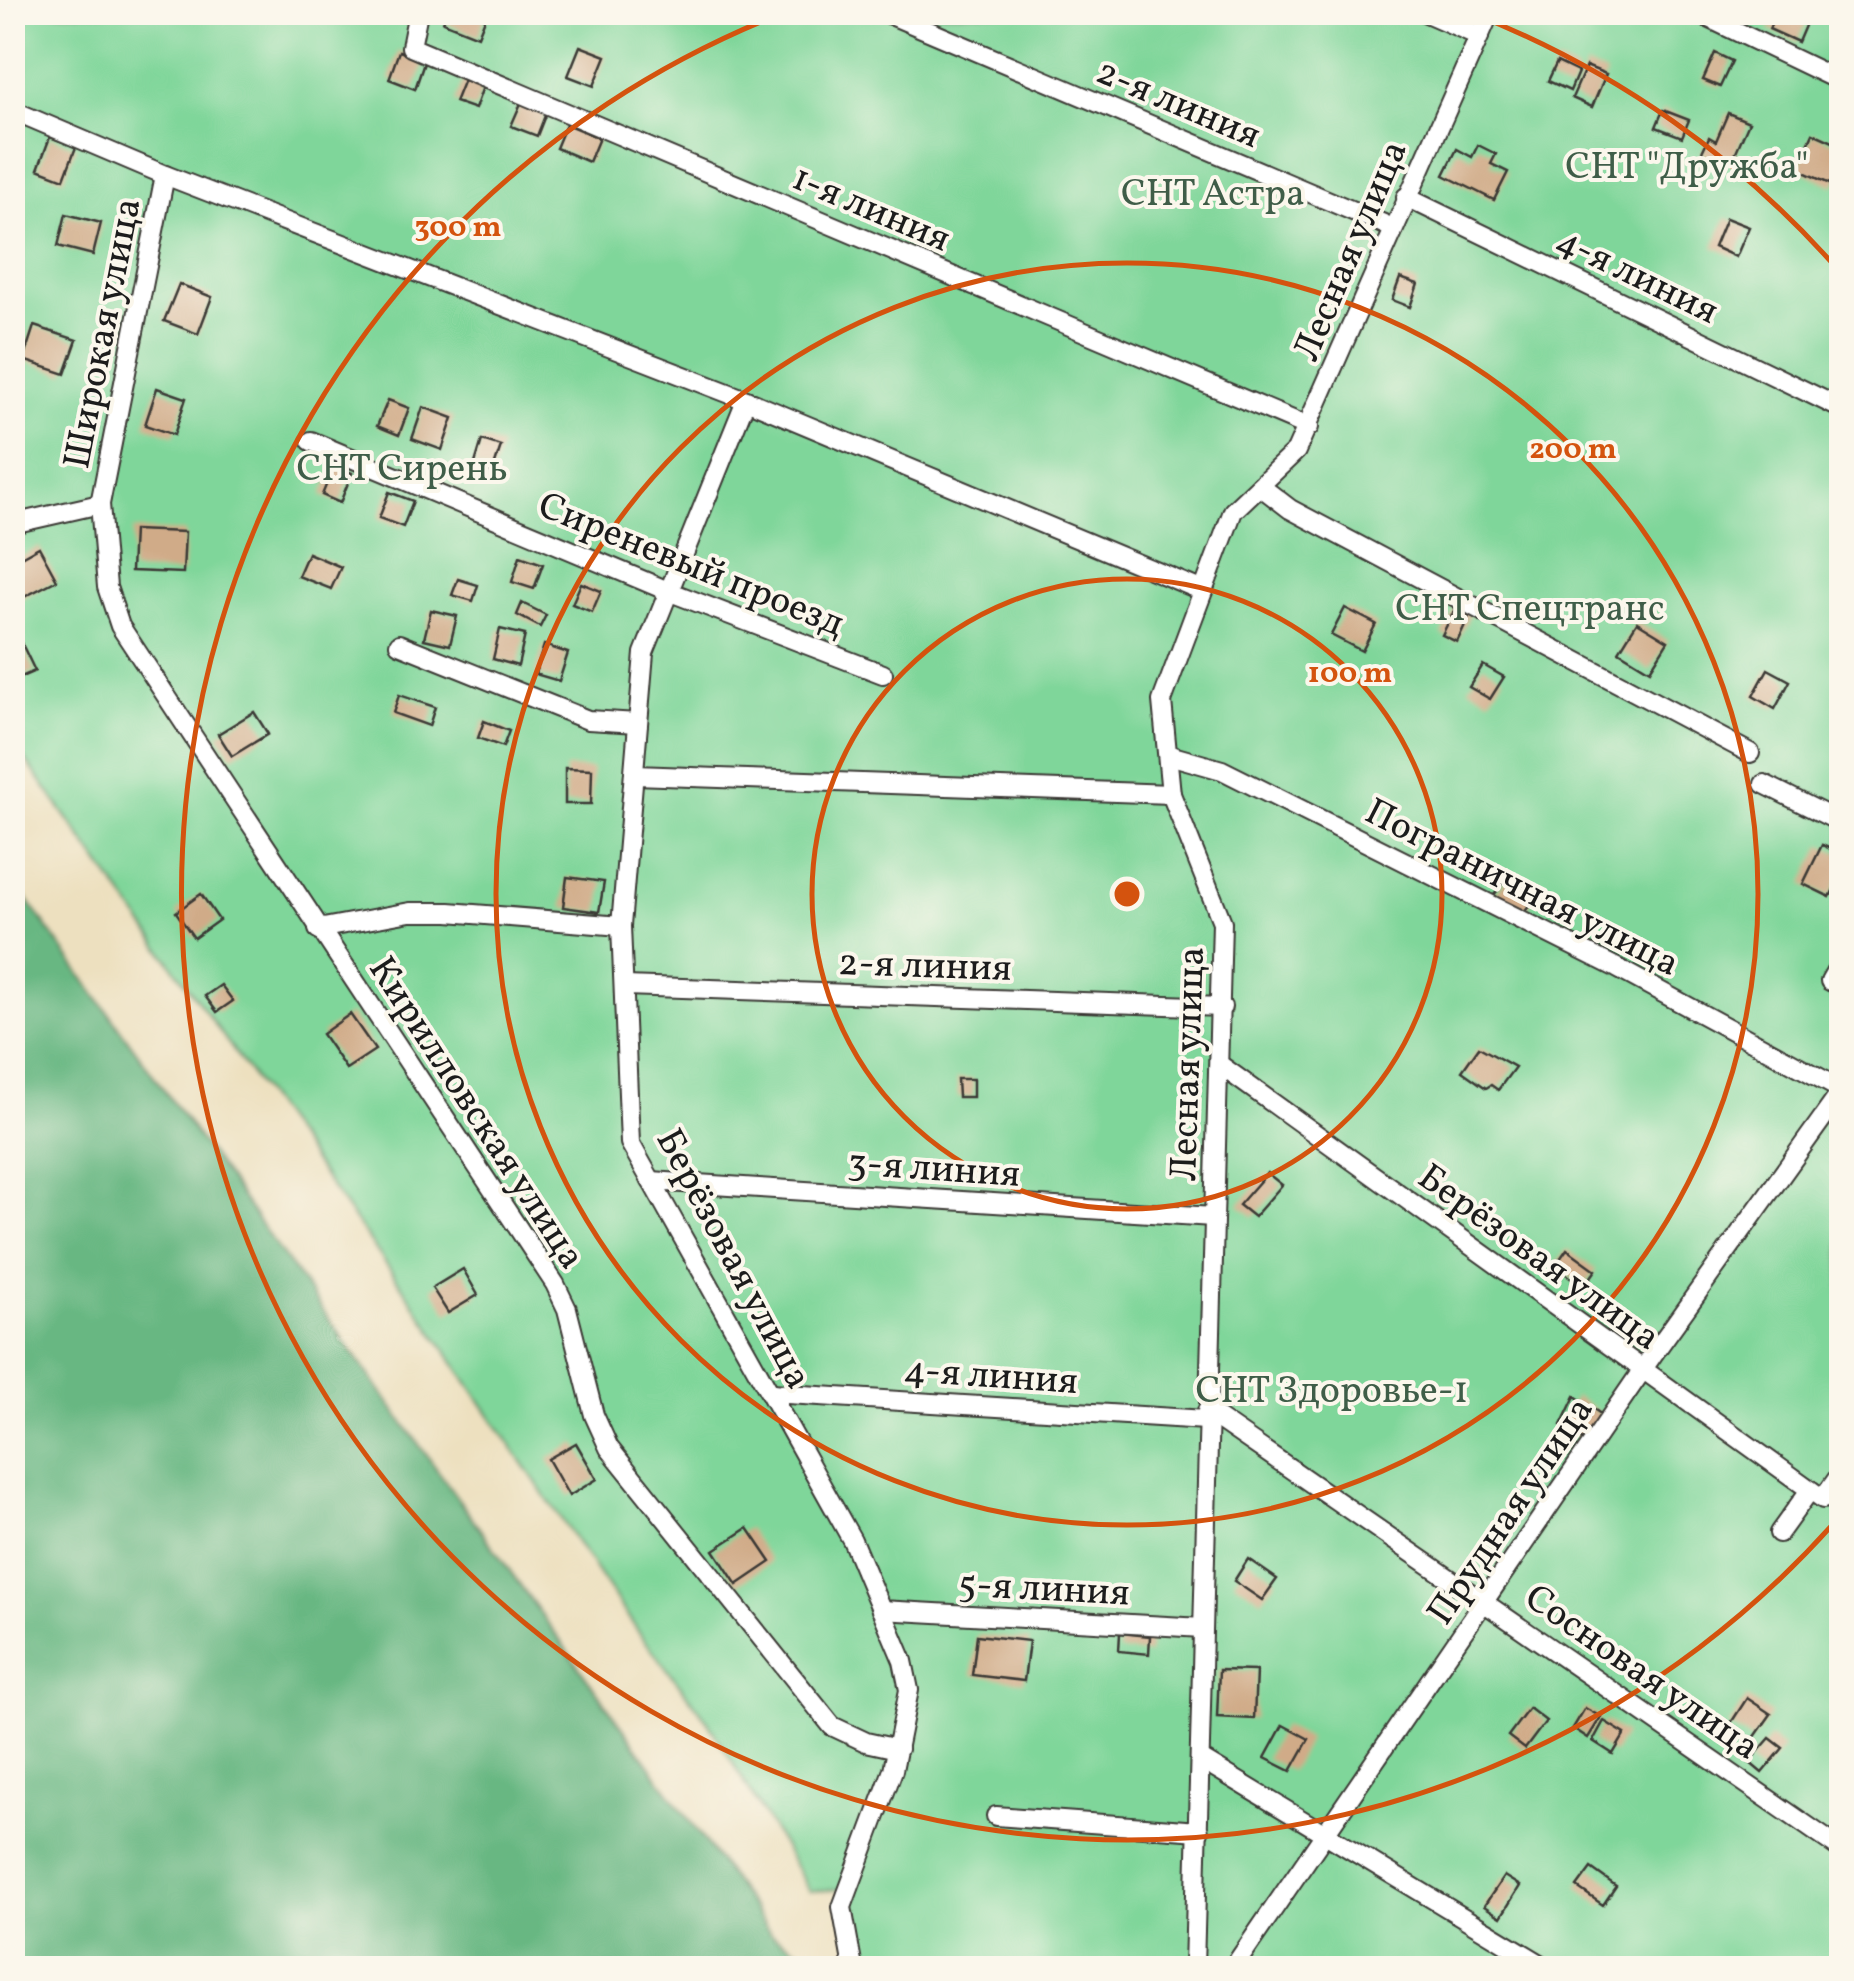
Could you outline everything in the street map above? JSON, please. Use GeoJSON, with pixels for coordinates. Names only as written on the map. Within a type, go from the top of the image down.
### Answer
{"type":"FeatureCollection","features":[{"type":"Feature","properties":{"kind":"street","name":"1-я линия"},"geometry":{"type":"LineString","coordinates":[[418,12],[411,47],[1309,427]]}},
{"type":"Feature","properties":{"kind":"street","name":"2-я линия"},"geometry":{"type":"LineString","coordinates":[[884,12],[1393,228]]}},
{"type":"Feature","properties":{"kind":"street"},"geometry":{"type":"LineString","coordinates":[[1424,12],[1479,36]]}},
{"type":"Feature","properties":{"kind":"street","name":"Лесная улица"},"geometry":{"type":"LineString","coordinates":[[1194,1968],[1222,922],[1171,794],[1162,701],[1234,511],[1296,451],[1309,427],[1490,12]]}},
{"type":"Feature","properties":{"kind":"street"},"geometry":{"type":"LineString","coordinates":[[1696,12],[1842,82]]}},
{"type":"Feature","properties":{"kind":"street"},"geometry":{"type":"LineString","coordinates":[[12,110],[165,175],[746,400],[1202,591]]}},
{"type":"Feature","properties":{"kind":"street","name":"Широкая улица"},"geometry":{"type":"LineString","coordinates":[[100,504],[165,175]]}},
{"type":"Feature","properties":{"kind":"street","name":"4-я линия"},"geometry":{"type":"LineString","coordinates":[[1406,198],[1842,410]]}},
{"type":"Feature","properties":{"kind":"street","name":"Берёзовая улица"},"geometry":{"type":"LineString","coordinates":[[746,400],[644,653],[622,926],[630,1143],[850,1536],[903,1662],[909,1690],[898,1749],[878,1821],[846,1889],[842,1921],[853,1968]]}},
{"type":"Feature","properties":{"kind":"street","name":"Сиреневый проезд"},"geometry":{"type":"LineString","coordinates":[[311,440],[668,592],[884,674]]}},
{"type":"Feature","properties":{"kind":"street"},"geometry":{"type":"LineString","coordinates":[[1260,486],[1290,509],[1750,754]]}},
{"type":"Feature","properties":{"kind":"street"},"geometry":{"type":"LineString","coordinates":[[12,524],[100,504]]}},
{"type":"Feature","properties":{"kind":"street","name":"Кирилловская улица"},"geometry":{"type":"LineString","coordinates":[[100,504],[107,587],[120,626],[556,1284],[567,1309],[594,1415],[626,1473],[832,1726],[866,1742],[898,1749]]}},
{"type":"Feature","properties":{"kind":"street"},"geometry":{"type":"LineString","coordinates":[[398,644],[588,720],[638,723]]}},
{"type":"Feature","properties":{"kind":"street","name":"Пограничная улица"},"geometry":{"type":"LineString","coordinates":[[1169,755],[1222,770],[1617,968],[1842,1090]]}},
{"type":"Feature","properties":{"kind":"street"},"geometry":{"type":"LineString","coordinates":[[636,775],[1171,794]]}},
{"type":"Feature","properties":{"kind":"street"},"geometry":{"type":"LineString","coordinates":[[1764,784],[1842,823]]}},
{"type":"Feature","properties":{"kind":"street"},"geometry":{"type":"LineString","coordinates":[[318,929],[410,912],[622,926]]}},
{"type":"Feature","properties":{"kind":"street"},"geometry":{"type":"LineString","coordinates":[[1842,960],[1830,981],[1842,986]]}},
{"type":"Feature","properties":{"kind":"street","name":"2-я линия"},"geometry":{"type":"LineString","coordinates":[[625,986],[1222,1007]]}},
{"type":"Feature","properties":{"kind":"street","name":"Берёзовая улица"},"geometry":{"type":"LineString","coordinates":[[1220,1065],[1816,1494]]}},
{"type":"Feature","properties":{"kind":"street","name":"Прудная улица"},"geometry":{"type":"LineString","coordinates":[[1234,1968],[1642,1370],[1842,1090]]}},
{"type":"Feature","properties":{"kind":"street","name":"3-я линия"},"geometry":{"type":"LineString","coordinates":[[650,1181],[1213,1217]]}},
{"type":"Feature","properties":{"kind":"street","name":"4-я линия"},"geometry":{"type":"LineString","coordinates":[[772,1393],[1206,1416]]}},
{"type":"Feature","properties":{"kind":"street","name":"Сосновая улица"},"geometry":{"type":"LineString","coordinates":[[1206,1416],[1488,1601],[1842,1850]]}},
{"type":"Feature","properties":{"kind":"street"},"geometry":{"type":"LineString","coordinates":[[1779,1533],[1842,1472]]}},
{"type":"Feature","properties":{"kind":"street","name":"5-я линия"},"geometry":{"type":"LineString","coordinates":[[881,1610],[1203,1628]]}},
{"type":"Feature","properties":{"kind":"street"},"geometry":{"type":"LineString","coordinates":[[1200,1759],[1547,1968]]}},
{"type":"Feature","properties":{"kind":"street"},"geometry":{"type":"LineString","coordinates":[[996,1816],[1198,1832]]}},
{"type":"Feature","properties":{"kind":"green space"},"geometry":{"type":"Polygon","coordinates":[[[12,13],[1841,13],[1841,1968],[867,1968],[846,1889],[810,1891],[707,1720],[637,1630],[406,1292],[13,742],[12,13]]]}},
{"type":"Feature","properties":{"kind":"green space"},"geometry":{"type":"Polygon","coordinates":[[[13,880],[771,1934],[829,1968],[13,1968],[13,880]]]}},
{"type":"Feature","properties":{"kind":"building"},"geometry":{"type":"Polygon","coordinates":[[[447,12],[479,12],[486,16],[478,36],[443,22],[447,12]]]}},
{"type":"Feature","properties":{"kind":"building"},"geometry":{"type":"Polygon","coordinates":[[[1776,12],[1810,14],[1798,42],[1769,29],[1776,12]]]}},
{"type":"Feature","properties":{"kind":"building"},"geometry":{"type":"Polygon","coordinates":[[[580,46],[606,56],[594,86],[568,76],[580,46]]]}},
{"type":"Feature","properties":{"kind":"building"},"geometry":{"type":"Polygon","coordinates":[[[399,51],[425,60],[415,89],[389,79],[399,51]]]}},
{"type":"Feature","properties":{"kind":"building"},"geometry":{"type":"Polygon","coordinates":[[[1715,53],[1732,61],[1720,87],[1703,80],[1715,53]]]}},
{"type":"Feature","properties":{"kind":"building"},"geometry":{"type":"Polygon","coordinates":[[[1557,62],[1578,72],[1570,91],[1548,81],[1557,62]]]}},
{"type":"Feature","properties":{"kind":"building"},"geometry":{"type":"Polygon","coordinates":[[[1586,66],[1606,74],[1592,107],[1572,98],[1586,66]]]}},
{"type":"Feature","properties":{"kind":"building"},"geometry":{"type":"Polygon","coordinates":[[[465,77],[484,84],[475,109],[455,102],[465,77]]]}},
{"type":"Feature","properties":{"kind":"building"},"geometry":{"type":"Polygon","coordinates":[[[521,103],[546,113],[537,136],[511,126],[521,103]]]}},
{"type":"Feature","properties":{"kind":"building"},"geometry":{"type":"Polygon","coordinates":[[[1663,110],[1689,120],[1682,137],[1656,127],[1663,110]]]}},
{"type":"Feature","properties":{"kind":"building"},"geometry":{"type":"Polygon","coordinates":[[[1728,113],[1749,122],[1732,161],[1722,157],[1720,162],[1701,154],[1709,137],[1716,141],[1728,113]]]}},
{"type":"Feature","properties":{"kind":"building"},"geometry":{"type":"Polygon","coordinates":[[[566,124],[599,138],[589,162],[556,148],[566,124]]]}},
{"type":"Feature","properties":{"kind":"building"},"geometry":{"type":"Polygon","coordinates":[[[1813,133],[1842,146],[1842,170],[1834,186],[1797,169],[1813,133]]]}},
{"type":"Feature","properties":{"kind":"building"},"geometry":{"type":"Polygon","coordinates":[[[50,137],[76,147],[64,179],[38,169],[50,137]]]}},
{"type":"Feature","properties":{"kind":"building"},"geometry":{"type":"Polygon","coordinates":[[[1478,145],[1496,154],[1491,164],[1508,172],[1494,200],[1444,175],[1457,149],[1472,157],[1478,145]]]}},
{"type":"Feature","properties":{"kind":"building"},"geometry":{"type":"Polygon","coordinates":[[[66,214],[101,223],[93,255],[58,246],[66,214]]]}},
{"type":"Feature","properties":{"kind":"building"},"geometry":{"type":"Polygon","coordinates":[[[1726,218],[1749,227],[1736,257],[1714,247],[1726,218]]]}},
{"type":"Feature","properties":{"kind":"building"},"geometry":{"type":"Polygon","coordinates":[[[1400,278],[1418,284],[1410,307],[1392,300],[1400,278]]]}},
{"type":"Feature","properties":{"kind":"building"},"geometry":{"type":"Polygon","coordinates":[[[179,284],[212,297],[198,334],[164,321],[179,284]]]}},
{"type":"Feature","properties":{"kind":"building"},"geometry":{"type":"Polygon","coordinates":[[[34,326],[77,340],[65,374],[23,360],[34,326]]]}},
{"type":"Feature","properties":{"kind":"building"},"geometry":{"type":"Polygon","coordinates":[[[157,388],[186,398],[174,435],[145,425],[157,388]]]}},
{"type":"Feature","properties":{"kind":"building"},"geometry":{"type":"Polygon","coordinates":[[[388,400],[409,408],[399,435],[377,426],[388,400]]]}},
{"type":"Feature","properties":{"kind":"building"},"geometry":{"type":"Polygon","coordinates":[[[423,407],[453,418],[442,450],[412,439],[423,407]]]}},
{"type":"Feature","properties":{"kind":"building"},"geometry":{"type":"Polygon","coordinates":[[[482,440],[501,446],[492,473],[474,467],[482,440]]]}},
{"type":"Feature","properties":{"kind":"building"},"geometry":{"type":"Polygon","coordinates":[[[334,466],[352,473],[340,503],[322,495],[334,466]]]}},
{"type":"Feature","properties":{"kind":"building"},"geometry":{"type":"Polygon","coordinates":[[[389,492],[413,501],[403,527],[379,518],[389,492]]]}},
{"type":"Feature","properties":{"kind":"building"},"geometry":{"type":"Polygon","coordinates":[[[133,530],[185,532],[183,573],[131,571],[133,530]]]}},
{"type":"Feature","properties":{"kind":"building"},"geometry":{"type":"Polygon","coordinates":[[[39,547],[57,580],[20,599],[12,585],[12,562],[39,547]]]}},
{"type":"Feature","properties":{"kind":"building"},"geometry":{"type":"Polygon","coordinates":[[[308,553],[341,567],[331,589],[298,576],[308,553]]]}},
{"type":"Feature","properties":{"kind":"building"},"geometry":{"type":"Polygon","coordinates":[[[520,556],[543,564],[534,589],[512,582],[520,556]]]}},
{"type":"Feature","properties":{"kind":"building"},"geometry":{"type":"Polygon","coordinates":[[[458,579],[478,585],[473,601],[452,595],[458,579]]]}},
{"type":"Feature","properties":{"kind":"building"},"geometry":{"type":"Polygon","coordinates":[[[581,583],[601,591],[592,612],[572,604],[581,583]]]}},
{"type":"Feature","properties":{"kind":"building"},"geometry":{"type":"Polygon","coordinates":[[[522,603],[546,615],[540,627],[517,615],[522,603]]]}},
{"type":"Feature","properties":{"kind":"building"},"geometry":{"type":"Polygon","coordinates":[[[1456,607],[1470,614],[1457,642],[1442,635],[1456,607]]]}},
{"type":"Feature","properties":{"kind":"building"},"geometry":{"type":"Polygon","coordinates":[[[1345,608],[1376,624],[1362,651],[1331,635],[1345,608]]]}},
{"type":"Feature","properties":{"kind":"building"},"geometry":{"type":"Polygon","coordinates":[[[431,610],[457,616],[450,645],[424,639],[431,610]]]}},
{"type":"Feature","properties":{"kind":"building"},"geometry":{"type":"Polygon","coordinates":[[[1637,622],[1668,641],[1650,670],[1619,651],[1637,622]]]}},
{"type":"Feature","properties":{"kind":"building"},"geometry":{"type":"Polygon","coordinates":[[[500,629],[525,635],[518,666],[493,659],[500,629]]]}},
{"type":"Feature","properties":{"kind":"building"},"geometry":{"type":"Polygon","coordinates":[[[22,644],[35,671],[12,681],[12,648],[22,644]]]}},
{"type":"Feature","properties":{"kind":"building"},"geometry":{"type":"Polygon","coordinates":[[[544,645],[568,653],[559,681],[535,674],[544,645]]]}},
{"type":"Feature","properties":{"kind":"building"},"geometry":{"type":"Polygon","coordinates":[[[1483,665],[1504,677],[1490,699],[1469,687],[1483,665]]]}},
{"type":"Feature","properties":{"kind":"building"},"geometry":{"type":"Polygon","coordinates":[[[1768,669],[1790,681],[1775,709],[1753,696],[1768,669]]]}},
{"type":"Feature","properties":{"kind":"building"},"geometry":{"type":"Polygon","coordinates":[[[399,695],[435,707],[429,726],[393,713],[399,695]]]}},
{"type":"Feature","properties":{"kind":"building"},"geometry":{"type":"Polygon","coordinates":[[[254,712],[268,734],[232,756],[218,734],[254,712]]]}},
{"type":"Feature","properties":{"kind":"building"},"geometry":{"type":"Polygon","coordinates":[[[484,721],[509,731],[503,747],[478,738],[484,721]]]}},
{"type":"Feature","properties":{"kind":"building"},"geometry":{"type":"Polygon","coordinates":[[[565,768],[592,769],[591,804],[565,804],[565,768]]]}},
{"type":"Feature","properties":{"kind":"building"},"geometry":{"type":"Polygon","coordinates":[[[1822,845],[1842,854],[1842,873],[1830,897],[1803,884],[1822,845]]]}},
{"type":"Feature","properties":{"kind":"building"},"geometry":{"type":"Polygon","coordinates":[[[1508,876],[1536,896],[1521,916],[1494,895],[1508,876]]]}},
{"type":"Feature","properties":{"kind":"building"},"geometry":{"type":"Polygon","coordinates":[[[567,877],[604,882],[599,912],[563,907],[567,877]]]}},
{"type":"Feature","properties":{"kind":"building"},"geometry":{"type":"Polygon","coordinates":[[[201,894],[219,920],[194,938],[176,912],[201,894]]]}},
{"type":"Feature","properties":{"kind":"building"},"geometry":{"type":"Polygon","coordinates":[[[221,985],[233,1001],[217,1012],[205,996],[221,985]]]}},
{"type":"Feature","properties":{"kind":"building"},"geometry":{"type":"Polygon","coordinates":[[[350,1014],[375,1050],[346,1069],[322,1034],[350,1014]]]}},
{"type":"Feature","properties":{"kind":"building"},"geometry":{"type":"Polygon","coordinates":[[[1479,1047],[1515,1067],[1498,1090],[1491,1085],[1486,1088],[1462,1071],[1479,1047]]]}},
{"type":"Feature","properties":{"kind":"building"},"geometry":{"type":"Polygon","coordinates":[[[957,1079],[973,1079],[973,1097],[958,1097],[957,1079]]]}},
{"type":"Feature","properties":{"kind":"building"},"geometry":{"type":"Polygon","coordinates":[[[1267,1173],[1282,1185],[1254,1217],[1239,1205],[1267,1173]]]}},
{"type":"Feature","properties":{"kind":"building"},"geometry":{"type":"Polygon","coordinates":[[[1567,1249],[1596,1270],[1584,1287],[1555,1266],[1567,1249]]]}},
{"type":"Feature","properties":{"kind":"building"},"geometry":{"type":"Polygon","coordinates":[[[463,1269],[478,1295],[448,1313],[432,1288],[463,1269]]]}},
{"type":"Feature","properties":{"kind":"building"},"geometry":{"type":"Polygon","coordinates":[[[1575,1396],[1605,1417],[1587,1443],[1561,1425],[1575,1396]]]}},
{"type":"Feature","properties":{"kind":"building"},"geometry":{"type":"Polygon","coordinates":[[[576,1443],[597,1479],[569,1496],[548,1459],[576,1443]]]}},
{"type":"Feature","properties":{"kind":"building"},"geometry":{"type":"Polygon","coordinates":[[[748,1528],[771,1562],[737,1585],[714,1550],[748,1528]]]}},
{"type":"Feature","properties":{"kind":"building"},"geometry":{"type":"Polygon","coordinates":[[[1248,1559],[1277,1579],[1262,1600],[1234,1581],[1248,1559]]]}},
{"type":"Feature","properties":{"kind":"building"},"geometry":{"type":"Polygon","coordinates":[[[1120,1633],[1150,1636],[1149,1654],[1119,1651],[1120,1633]]]}},
{"type":"Feature","properties":{"kind":"building"},"geometry":{"type":"Polygon","coordinates":[[[977,1635],[1029,1641],[1024,1681],[972,1675],[977,1635]]]}},
{"type":"Feature","properties":{"kind":"building"},"geometry":{"type":"Polygon","coordinates":[[[1219,1670],[1256,1671],[1254,1719],[1217,1717],[1219,1670]]]}},
{"type":"Feature","properties":{"kind":"building"},"geometry":{"type":"Polygon","coordinates":[[[1747,1698],[1771,1714],[1752,1741],[1729,1726],[1747,1698]]]}},
{"type":"Feature","properties":{"kind":"building"},"geometry":{"type":"Polygon","coordinates":[[[1529,1708],[1546,1721],[1525,1749],[1508,1736],[1529,1708]]]}},
{"type":"Feature","properties":{"kind":"building"},"geometry":{"type":"Polygon","coordinates":[[[1585,1708],[1601,1717],[1588,1738],[1573,1728],[1585,1708]]]}},
{"type":"Feature","properties":{"kind":"building"},"geometry":{"type":"Polygon","coordinates":[[[1604,1721],[1625,1734],[1613,1754],[1593,1741],[1604,1721]]]}},
{"type":"Feature","properties":{"kind":"building"},"geometry":{"type":"Polygon","coordinates":[[[1283,1725],[1309,1739],[1291,1771],[1265,1758],[1283,1725]]]}},
{"type":"Feature","properties":{"kind":"building"},"geometry":{"type":"Polygon","coordinates":[[[1770,1738],[1783,1748],[1762,1773],[1749,1762],[1770,1738]]]}},
{"type":"Feature","properties":{"kind":"building"},"geometry":{"type":"Polygon","coordinates":[[[1591,1868],[1616,1886],[1603,1905],[1577,1887],[1591,1868]]]}},
{"type":"Feature","properties":{"kind":"building"},"geometry":{"type":"Polygon","coordinates":[[[1504,1876],[1520,1886],[1501,1917],[1484,1906],[1504,1876]]]}},
{"type":"Feature","properties":{"kind":"park label","name":"СНТ \"Дружба\""},"geometry":{"type":"Point","coordinates":[1687,165]}},
{"type":"Feature","properties":{"kind":"park label","name":"СНТ Астра"},"geometry":{"type":"Point","coordinates":[1213,192]}},
{"type":"Feature","properties":{"kind":"park label","name":"СНТ Сирень"},"geometry":{"type":"Point","coordinates":[402,467]}},
{"type":"Feature","properties":{"kind":"park label","name":"СНТ Спецтранс"},"geometry":{"type":"Point","coordinates":[1530,607]}},
{"type":"Feature","properties":{"kind":"park label","name":"СНТ Здоровье-1"},"geometry":{"type":"Point","coordinates":[1332,1389]}}]}
